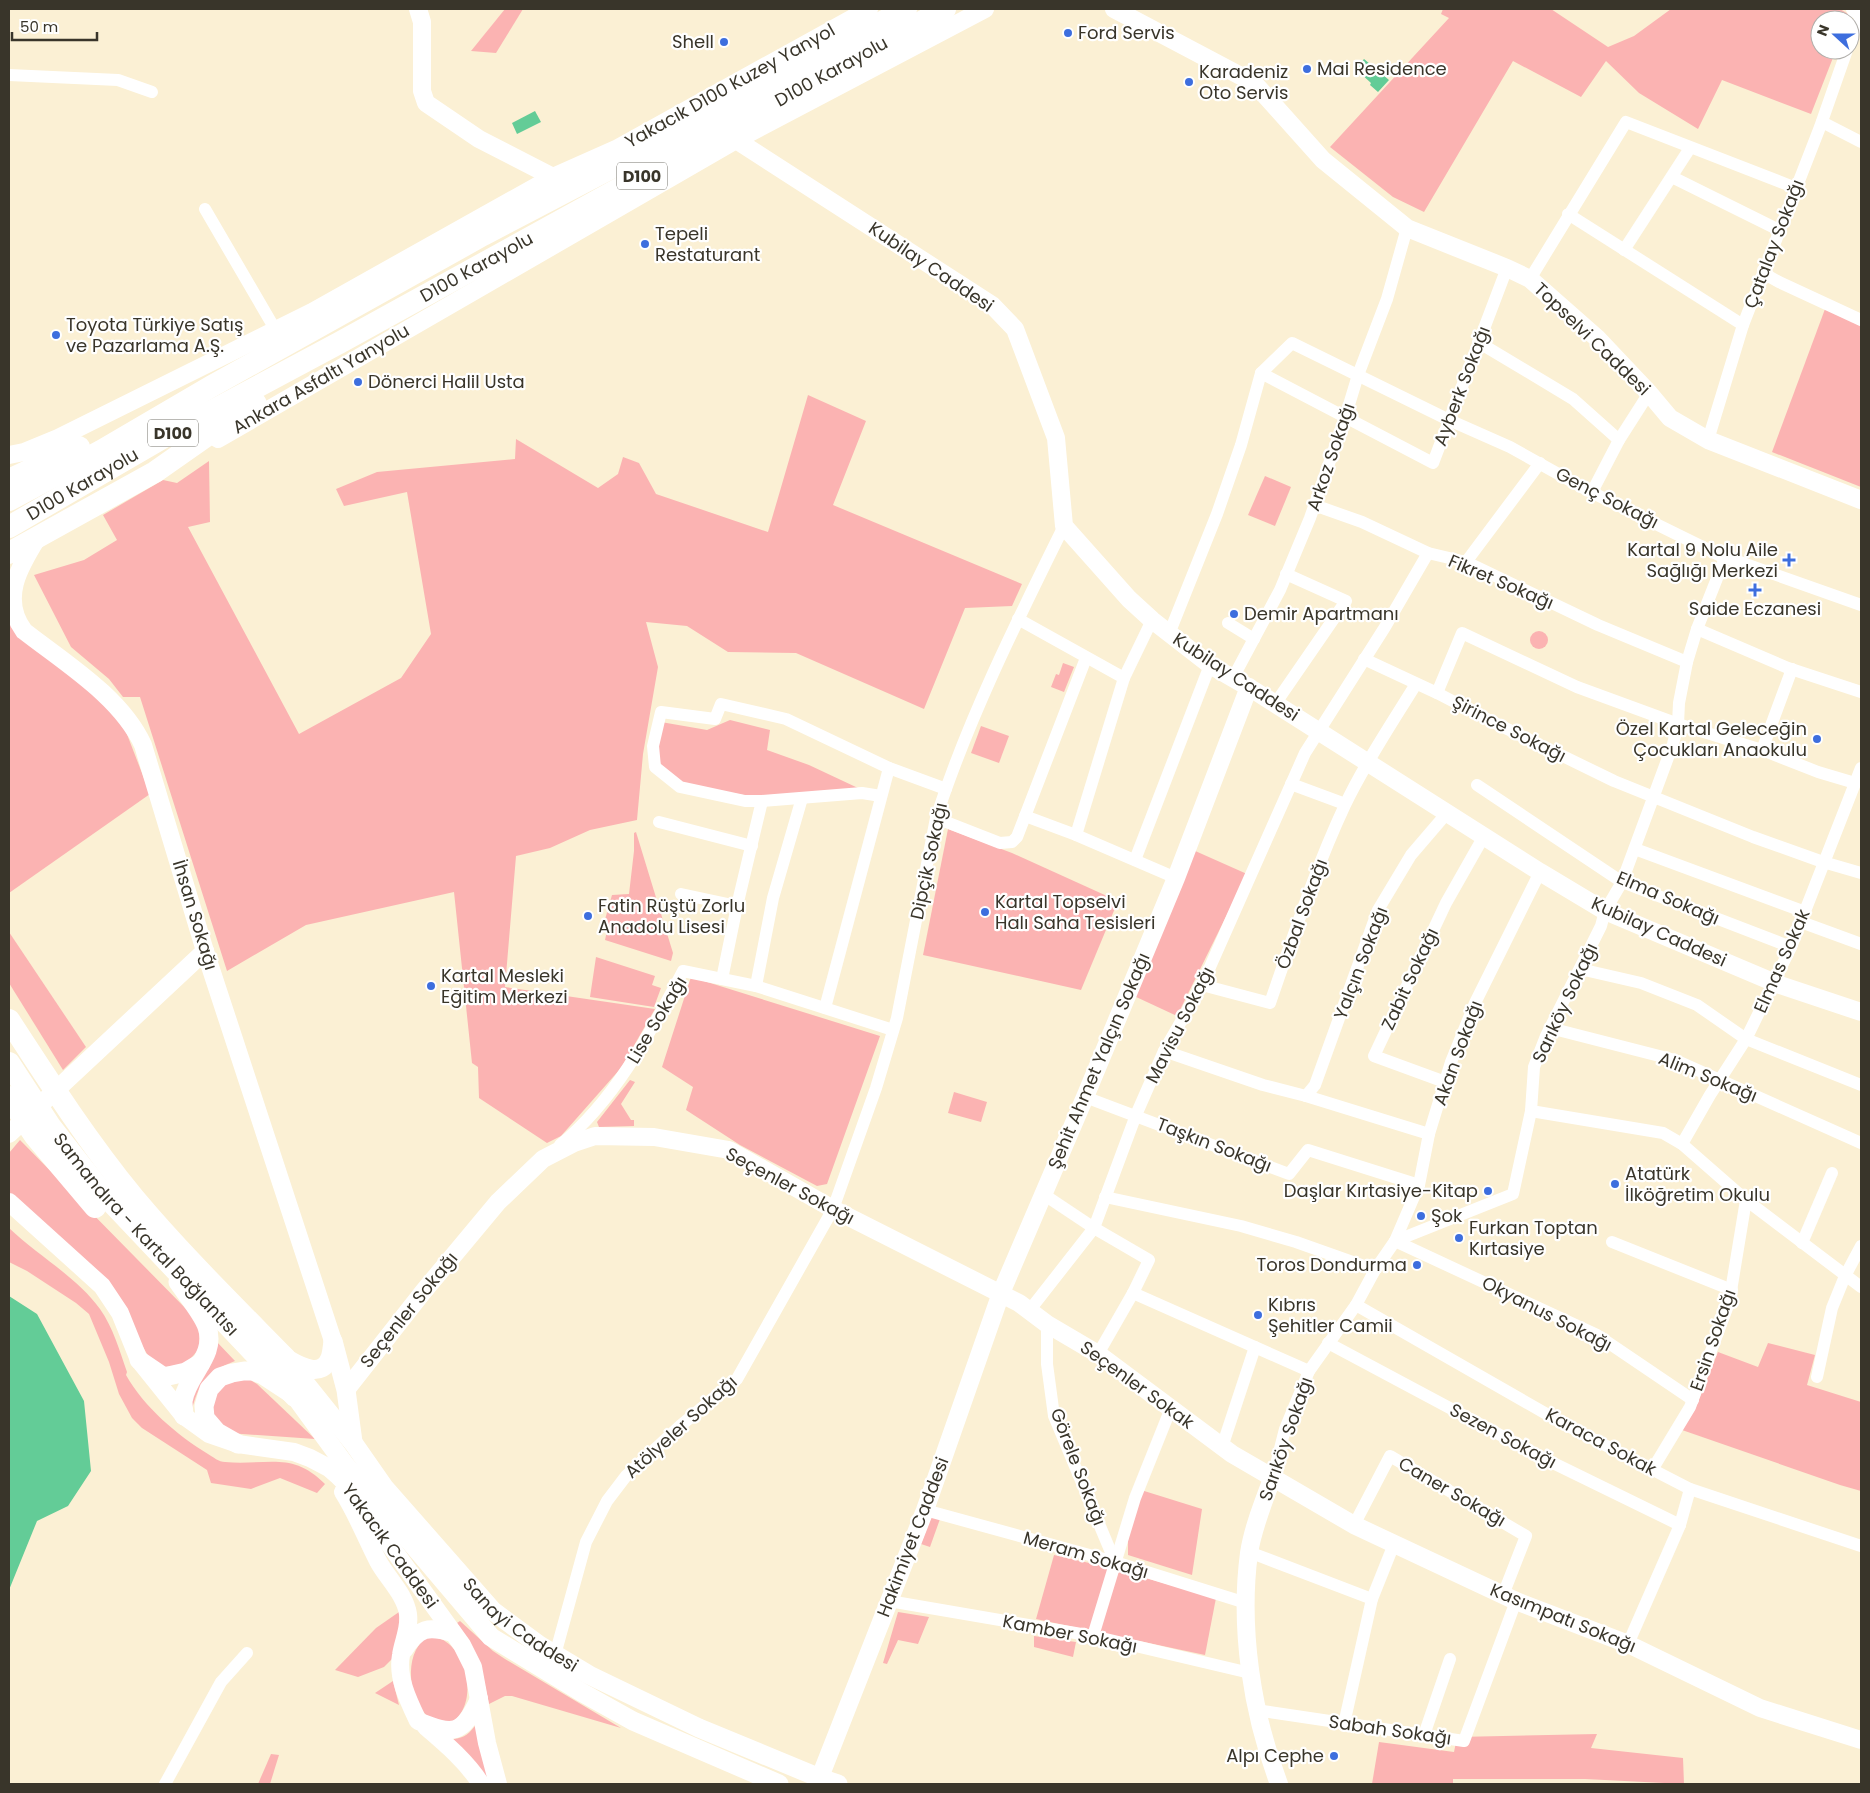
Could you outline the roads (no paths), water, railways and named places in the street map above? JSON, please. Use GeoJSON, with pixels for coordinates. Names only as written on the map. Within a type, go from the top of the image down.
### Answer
{"type":"FeatureCollection","features":[{"type":"Feature","properties":{"kind":"highway","name":"D100 Karayolu"},"geometry":{"type":"LineString","coordinates":[[9,500],[101,451],[212,386],[483,235],[703,120],[906,9]]}},
{"type":"Feature","properties":{"kind":"highway","name":"D100 Karayolu"},"geometry":{"type":"LineString","coordinates":[[9,527],[171,433],[339,343],[945,9]]}},
{"type":"Feature","properties":{"kind":"highway"},"geometry":{"type":"LineString","coordinates":[[661,166],[744,136]]}},
{"type":"Feature","properties":{"kind":"highway","name":"D100"},"geometry":{"type":"LineString","coordinates":[[483,235],[616,148]]}},
{"type":"Feature","properties":{"kind":"highway"},"geometry":{"type":"LineString","coordinates":[[9,553],[155,472],[232,418],[286,385],[339,343]]}},
{"type":"Feature","properties":{"kind":"highway"},"geometry":{"type":"LineString","coordinates":[[9,478],[212,386]]}},
{"type":"Feature","properties":{"kind":"highway","name":"Samandıra - Kartal Bağlantısı"},"geometry":{"type":"LineString","coordinates":[[9,1020],[68,1110],[133,1197],[196,1268],[285,1358]]}},
{"type":"Feature","properties":{"kind":"highway","name":"Samandıra - Kartal Bağlantısı"},"geometry":{"type":"LineString","coordinates":[[9,1063],[15,1096],[43,1131],[295,1396]]}},
{"type":"Feature","properties":{"kind":"main road"},"geometry":{"type":"LineString","coordinates":[[162,1258],[192,1304],[202,1315],[210,1338],[208,1350],[189,1385],[183,1402],[184,1416]]}},
{"type":"Feature","properties":{"kind":"main road"},"geometry":{"type":"LineString","coordinates":[[285,1358],[304,1369],[320,1368],[326,1365],[330,1358],[333,1341]]}},
{"type":"Feature","properties":{"kind":"main road"},"geometry":{"type":"LineString","coordinates":[[333,1341],[346,1390],[354,1444]]}},
{"type":"Feature","properties":{"kind":"main road","name":"Sanayi Caddesi"},"geometry":{"type":"LineString","coordinates":[[285,1358],[354,1444],[384,1487],[493,1611],[539,1646],[589,1676],[699,1728],[819,1781],[838,1784]]}},
{"type":"Feature","properties":{"kind":"main road"},"geometry":{"type":"LineString","coordinates":[[139,1360],[164,1377],[186,1372],[202,1362]]}},
{"type":"Feature","properties":{"kind":"main road"},"geometry":{"type":"LineString","coordinates":[[238,1444],[217,1432],[205,1418],[204,1406],[209,1388],[220,1377],[232,1372],[253,1372],[263,1375],[295,1396]]}},
{"type":"Feature","properties":{"kind":"main road","name":"Sanayi Caddesi"},"geometry":{"type":"LineString","coordinates":[[295,1396],[346,1466],[491,1637],[581,1692],[633,1721],[779,1784]]}},
{"type":"Feature","properties":{"kind":"main road"},"geometry":{"type":"LineString","coordinates":[[633,1721],[746,1784]]}},
{"type":"Feature","properties":{"kind":"street"},"geometry":{"type":"LineString","coordinates":[[418,9],[422,22],[422,91],[426,103],[479,139],[553,178]]}},
{"type":"Feature","properties":{"kind":"street","name":"Yakacık D100 Kuzey Yanyol"},"geometry":{"type":"LineString","coordinates":[[616,148],[870,9]]}},
{"type":"Feature","properties":{"kind":"street","name":"Ankara Asfaltı Yanyolu"},"geometry":{"type":"LineString","coordinates":[[155,472],[248,422],[342,366],[744,136],[985,9]]}},
{"type":"Feature","properties":{"kind":"street","name":"Topselvi Caddesi"},"geometry":{"type":"LineString","coordinates":[[1114,9],[1254,83],[1323,160],[1407,228],[1530,279],[1597,338],[1650,393],[1670,418],[1708,440],[1861,500]]}},
{"type":"Feature","properties":{"kind":"street"},"geometry":{"type":"LineString","coordinates":[[1855,9],[1861,12]]}},
{"type":"Feature","properties":{"kind":"street","name":"Çatalay Sokağı"},"geometry":{"type":"LineString","coordinates":[[1708,440],[1743,325],[1822,122],[1844,60]]}},
{"type":"Feature","properties":{"kind":"street"},"geometry":{"type":"LineString","coordinates":[[9,75],[118,80],[152,92]]}},
{"type":"Feature","properties":{"kind":"street"},"geometry":{"type":"LineString","coordinates":[[1530,279],[1626,122],[1796,188]]}},
{"type":"Feature","properties":{"kind":"street"},"geometry":{"type":"LineString","coordinates":[[1822,122],[1861,142]]}},
{"type":"Feature","properties":{"kind":"street","name":"Kubilay Caddesi"},"geometry":{"type":"LineString","coordinates":[[744,136],[992,305],[1015,329],[1056,438],[1064,526],[1129,599],[1169,634],[1210,665],[1606,912],[1773,982],[1861,1012]]}},
{"type":"Feature","properties":{"kind":"street"},"geometry":{"type":"LineString","coordinates":[[9,455],[24,452],[58,438],[312,312],[553,178],[616,148]]}},
{"type":"Feature","properties":{"kind":"street"},"geometry":{"type":"LineString","coordinates":[[1624,250],[1690,148]]}},
{"type":"Feature","properties":{"kind":"street"},"geometry":{"type":"LineString","coordinates":[[1672,177],[1779,230]]}},
{"type":"Feature","properties":{"kind":"street"},"geometry":{"type":"LineString","coordinates":[[205,209],[275,330]]}},
{"type":"Feature","properties":{"kind":"street"},"geometry":{"type":"LineString","coordinates":[[1568,214],[1743,325]]}},
{"type":"Feature","properties":{"kind":"street","name":"Arkoz Sokağı"},"geometry":{"type":"LineString","coordinates":[[1232,678],[1254,639],[1286,574],[1314,505],[1386,299],[1407,228]]}},
{"type":"Feature","properties":{"kind":"street","name":"Ayberk Sokağı"},"geometry":{"type":"LineString","coordinates":[[1261,373],[1433,463],[1507,268]]}},
{"type":"Feature","properties":{"kind":"street"},"geometry":{"type":"LineString","coordinates":[[1763,270],[1774,280],[1861,320]]}},
{"type":"Feature","properties":{"kind":"street"},"geometry":{"type":"LineString","coordinates":[[1478,342],[1573,399],[1619,440]]}},
{"type":"Feature","properties":{"kind":"street","name":"Genç Sokağı"},"geometry":{"type":"LineString","coordinates":[[1261,373],[1292,343],[1540,463],[1592,492],[1725,558],[1861,605]]}},
{"type":"Feature","properties":{"kind":"street"},"geometry":{"type":"LineString","coordinates":[[1169,634],[1217,514],[1241,445],[1261,373]]}},
{"type":"Feature","properties":{"kind":"street"},"geometry":{"type":"LineString","coordinates":[[1592,492],[1619,440],[1650,393]]}},
{"type":"Feature","properties":{"kind":"street"},"geometry":{"type":"LineString","coordinates":[[1466,562],[1540,463]]}},
{"type":"Feature","properties":{"kind":"street","name":"Fikret Sokağı"},"geometry":{"type":"LineString","coordinates":[[1314,505],[1362,522],[1428,553],[1466,562],[1598,625],[1688,662]]}},
{"type":"Feature","properties":{"kind":"street","name":"Dipçik Sokağı"},"geometry":{"type":"LineString","coordinates":[[833,1210],[876,1088],[893,1030],[936,818],[946,789],[1002,654],[1064,526]]}},
{"type":"Feature","properties":{"kind":"street","name":"İhsan Sokağı"},"geometry":{"type":"LineString","coordinates":[[38,537],[20,567],[13,590],[12,600],[18,623],[24,631],[96,687],[123,713],[137,733],[150,768],[205,951],[333,1341]]}},
{"type":"Feature","properties":{"kind":"street","name":"Mavisu Sokağı"},"geometry":{"type":"LineString","coordinates":[[1029,1311],[1094,1228],[1136,1115],[1164,1052],[1202,986],[1305,753],[1385,627],[1428,553]]}},
{"type":"Feature","properties":{"kind":"street","name":"Sarıköy Sokağı"},"geometry":{"type":"LineString","coordinates":[[1279,1784],[1256,1710],[1250,1673],[1246,1603],[1249,1552],[1273,1476],[1285,1428],[1309,1371],[1356,1305],[1375,1270],[1395,1241],[1513,1194],[1531,1110],[1534,1068],[1550,1028],[1622,882],[1635,849],[1673,744],[1678,724],[1679,703],[1697,629],[1725,558]]}},
{"type":"Feature","properties":{"kind":"street"},"geometry":{"type":"LineString","coordinates":[[1275,704],[1346,601],[1286,574]]}},
{"type":"Feature","properties":{"kind":"street"},"geometry":{"type":"LineString","coordinates":[[1018,620],[1124,678]]}},
{"type":"Feature","properties":{"kind":"street"},"geometry":{"type":"LineString","coordinates":[[1076,835],[1124,678],[1152,620]]}},
{"type":"Feature","properties":{"kind":"street"},"geometry":{"type":"LineString","coordinates":[[1228,623],[1254,639]]}},
{"type":"Feature","properties":{"kind":"street"},"geometry":{"type":"LineString","coordinates":[[1697,629],[1792,669],[1861,692]]}},
{"type":"Feature","properties":{"kind":"street"},"geometry":{"type":"LineString","coordinates":[[1437,692],[1462,633],[1577,687],[1678,724],[1762,750],[1818,772],[1855,783]]}},
{"type":"Feature","properties":{"kind":"street"},"geometry":{"type":"LineString","coordinates":[[936,818],[1000,843],[1012,842],[1017,837],[1086,658]]}},
{"type":"Feature","properties":{"kind":"street","name":"Şirince Sokağı"},"geometry":{"type":"LineString","coordinates":[[1364,659],[1437,692],[1491,721],[1605,776],[1753,837],[1861,873]]}},
{"type":"Feature","properties":{"kind":"street"},"geometry":{"type":"LineString","coordinates":[[1135,860],[1210,665]]}},
{"type":"Feature","properties":{"kind":"street"},"geometry":{"type":"LineString","coordinates":[[1762,750],[1792,669]]}},
{"type":"Feature","properties":{"kind":"street","name":"Özbal Sokağı"},"geometry":{"type":"LineString","coordinates":[[1202,986],[1270,1003],[1315,875],[1345,804],[1368,762],[1416,684]]}},
{"type":"Feature","properties":{"kind":"street","name":"Şehit Ahmet Yalçın Sokağı"},"geometry":{"type":"LineString","coordinates":[[1001,1293],[1086,1097],[1176,878],[1248,687]]}},
{"type":"Feature","properties":{"kind":"street"},"geometry":{"type":"LineString","coordinates":[[881,796],[862,793],[745,801],[680,787],[655,767],[653,746],[661,712],[715,719],[721,704],[786,719],[889,768],[946,789]]}},
{"type":"Feature","properties":{"kind":"street"},"geometry":{"type":"LineString","coordinates":[[825,1008],[889,768]]}},
{"type":"Feature","properties":{"kind":"street","name":"Elmas Sokak"},"geometry":{"type":"LineString","coordinates":[[1682,1144],[1746,1039],[1791,947],[1824,862],[1856,799],[1855,783],[1861,768]]}},
{"type":"Feature","properties":{"kind":"street"},"geometry":{"type":"LineString","coordinates":[[1291,784],[1345,804]]}},
{"type":"Feature","properties":{"kind":"street","name":"Elma Sokağı"},"geometry":{"type":"LineString","coordinates":[[1477,785],[1622,882],[1791,947]]}},
{"type":"Feature","properties":{"kind":"street"},"geometry":{"type":"LineString","coordinates":[[756,986],[774,898],[802,798]]}},
{"type":"Feature","properties":{"kind":"street"},"geometry":{"type":"LineString","coordinates":[[722,979],[762,801]]}},
{"type":"Feature","properties":{"kind":"street","name":"Yalçın Sokağı"},"geometry":{"type":"LineString","coordinates":[[1306,1096],[1315,1085],[1378,910],[1411,854],[1447,813]]}},
{"type":"Feature","properties":{"kind":"street"},"geometry":{"type":"LineString","coordinates":[[1025,816],[1076,835],[1176,878]]}},
{"type":"Feature","properties":{"kind":"street"},"geometry":{"type":"LineString","coordinates":[[659,822],[752,846]]}},
{"type":"Feature","properties":{"kind":"street","name":"Zabit Sokağı"},"geometry":{"type":"LineString","coordinates":[[1445,1082],[1374,1056],[1446,903],[1484,836]]}},
{"type":"Feature","properties":{"kind":"street"},"geometry":{"type":"LineString","coordinates":[[1635,849],[1803,917],[1861,944]]}},
{"type":"Feature","properties":{"kind":"street","name":"Akan Sokağı"},"geometry":{"type":"LineString","coordinates":[[1395,1241],[1419,1185],[1429,1134],[1445,1082],[1475,1002],[1540,872]]}},
{"type":"Feature","properties":{"kind":"street"},"geometry":{"type":"LineString","coordinates":[[681,894],[737,906]]}},
{"type":"Feature","properties":{"kind":"street"},"geometry":{"type":"LineString","coordinates":[[9,1134],[205,951]]}},
{"type":"Feature","properties":{"kind":"street"},"geometry":{"type":"LineString","coordinates":[[1580,969],[1641,983],[1697,1005],[1746,1039],[1861,1085]]}},
{"type":"Feature","properties":{"kind":"street","name":"Lise Sokağı"},"geometry":{"type":"LineString","coordinates":[[543,1159],[576,1132],[631,1064],[683,971],[756,986],[893,1030]]}},
{"type":"Feature","properties":{"kind":"street","name":"Alim Sokağı"},"geometry":{"type":"LineString","coordinates":[[1550,1028],[1676,1060],[1719,1081],[1861,1143]]}},
{"type":"Feature","properties":{"kind":"street"},"geometry":{"type":"LineString","coordinates":[[1164,1052],[1263,1085],[1306,1096],[1429,1134]]}},
{"type":"Feature","properties":{"kind":"street","name":"Taşkın Sokağı"},"geometry":{"type":"LineString","coordinates":[[1086,1097],[1289,1174],[1308,1150],[1419,1185]]}},
{"type":"Feature","properties":{"kind":"street"},"geometry":{"type":"LineString","coordinates":[[1531,1110],[1663,1133],[1682,1144],[1746,1200],[1861,1287]]}},
{"type":"Feature","properties":{"kind":"street","name":"Seçenler Sokağı"},"geometry":{"type":"LineString","coordinates":[[346,1390],[423,1292],[498,1202],[543,1159],[574,1143],[595,1136],[654,1138],[729,1150],[833,1210],[1001,1293]]}},
{"type":"Feature","properties":{"kind":"street"},"geometry":{"type":"LineString","coordinates":[[1802,1243],[1832,1173]]}},
{"type":"Feature","properties":{"kind":"street"},"geometry":{"type":"LineString","coordinates":[[1043,1194],[1094,1228],[1149,1260],[1133,1293],[1098,1354]]}},
{"type":"Feature","properties":{"kind":"street"},"geometry":{"type":"LineString","coordinates":[[1105,1197],[1241,1226],[1296,1242],[1375,1270]]}},
{"type":"Feature","properties":{"kind":"street","name":"Ersin Sokağı"},"geometry":{"type":"LineString","coordinates":[[1652,1470],[1693,1400],[1729,1303],[1746,1200]]}},
{"type":"Feature","properties":{"kind":"street","name":"Yakacık Caddesi"},"geometry":{"type":"LineString","coordinates":[[9,1202],[102,1286],[120,1313],[139,1360],[184,1416],[209,1434],[238,1444],[294,1452],[310,1458],[338,1475],[361,1499],[387,1541],[462,1645],[473,1667],[487,1743],[498,1784]]}},
{"type":"Feature","properties":{"kind":"street","name":"Atölyeler Sokağı"},"geometry":{"type":"LineString","coordinates":[[555,1655],[586,1542],[607,1501],[626,1476],[680,1426],[737,1379],[833,1210]]}},
{"type":"Feature","properties":{"kind":"street","name":"Okyanus Sokağı"},"geometry":{"type":"LineString","coordinates":[[1395,1241],[1597,1335],[1693,1400]]}},
{"type":"Feature","properties":{"kind":"street"},"geometry":{"type":"LineString","coordinates":[[1612,1242],[1732,1290]]}},
{"type":"Feature","properties":{"kind":"street"},"geometry":{"type":"LineString","coordinates":[[1817,1377],[1832,1308],[1861,1246]]}},
{"type":"Feature","properties":{"kind":"street","name":"Seçenler Sokak"},"geometry":{"type":"LineString","coordinates":[[1001,1293],[1047,1324],[1098,1354],[1222,1448],[1273,1476]]}},
{"type":"Feature","properties":{"kind":"street","name":"Hakimiyet Caddesi"},"geometry":{"type":"LineString","coordinates":[[819,1781],[925,1510],[1001,1293]]}},
{"type":"Feature","properties":{"kind":"street"},"geometry":{"type":"LineString","coordinates":[[1133,1293],[1309,1371]]}},
{"type":"Feature","properties":{"kind":"street","name":"Karaca Sokak"},"geometry":{"type":"LineString","coordinates":[[1356,1305],[1564,1424],[1690,1489],[1861,1546]]}},
{"type":"Feature","properties":{"kind":"street","name":"Görele Sokağı"},"geometry":{"type":"LineString","coordinates":[[1047,1324],[1047,1364],[1054,1416],[1115,1562]]}},
{"type":"Feature","properties":{"kind":"street","name":"Sezen Sokağı"},"geometry":{"type":"LineString","coordinates":[[1328,1343],[1547,1460],[1680,1525]]}},
{"type":"Feature","properties":{"kind":"street"},"geometry":{"type":"LineString","coordinates":[[1222,1448],[1256,1347]]}},
{"type":"Feature","properties":{"kind":"street"},"geometry":{"type":"LineString","coordinates":[[1093,1636],[1135,1498],[1170,1408]]}},
{"type":"Feature","properties":{"kind":"street","name":"Caner Sokağı"},"geometry":{"type":"LineString","coordinates":[[1354,1525],[1390,1456],[1526,1536],[1510,1598]]}},
{"type":"Feature","properties":{"kind":"street","name":"Yakacık Caddesi"},"geometry":{"type":"LineString","coordinates":[[321,1465],[350,1502],[378,1561],[406,1605],[408,1627],[400,1656],[401,1675],[406,1696],[418,1720]]}},
{"type":"Feature","properties":{"kind":"street","name":"Kasımpatı Sokağı"},"geometry":{"type":"LineString","coordinates":[[1273,1476],[1354,1525],[1510,1598],[1628,1644],[1760,1708],[1861,1740]]}},
{"type":"Feature","properties":{"kind":"street"},"geometry":{"type":"LineString","coordinates":[[1628,1644],[1680,1525],[1690,1489]]}},
{"type":"Feature","properties":{"kind":"street","name":"Meram Sokağı"},"geometry":{"type":"LineString","coordinates":[[925,1510],[1115,1562],[1246,1603]]}},
{"type":"Feature","properties":{"kind":"street"},"geometry":{"type":"LineString","coordinates":[[1344,1724],[1372,1599],[1394,1544]]}},
{"type":"Feature","properties":{"kind":"street"},"geometry":{"type":"LineString","coordinates":[[1249,1552],[1372,1599]]}},
{"type":"Feature","properties":{"kind":"street","name":"Sabah Sokağı"},"geometry":{"type":"LineString","coordinates":[[1256,1710],[1464,1741],[1510,1598]]}},
{"type":"Feature","properties":{"kind":"street","name":"Kamber Sokağı"},"geometry":{"type":"LineString","coordinates":[[889,1601],[1093,1636],[1250,1673]]}},
{"type":"Feature","properties":{"kind":"street","name":"Yakacık Caddesi"},"geometry":{"type":"LineString","coordinates":[[400,1656],[416,1633],[430,1629],[453,1633]]}},
{"type":"Feature","properties":{"kind":"street"},"geometry":{"type":"LineString","coordinates":[[165,1784],[221,1682],[247,1653]]}},
{"type":"Feature","properties":{"kind":"street"},"geometry":{"type":"LineString","coordinates":[[1424,1735],[1450,1659]]}},
{"type":"Feature","properties":{"kind":"street"},"geometry":{"type":"LineString","coordinates":[[418,1720],[441,1730],[453,1730],[466,1722],[479,1699]]}},
{"type":"Feature","properties":{"kind":"street"},"geometry":{"type":"LineString","coordinates":[[418,1720],[445,1743],[481,1784]]}},
{"type":"Feature","properties":{"kind":"place","name":"Ford Servis"},"geometry":{"type":"Point","coordinates":[1068,33]}},
{"type":"Feature","properties":{"kind":"place","name":"Shell"},"geometry":{"type":"Point","coordinates":[724,42]}},
{"type":"Feature","properties":{"kind":"place","name":"Mai Residence"},"geometry":{"type":"Point","coordinates":[1307,69]}},
{"type":"Feature","properties":{"kind":"place","name":"Karadeniz Oto Servis"},"geometry":{"type":"Point","coordinates":[1189,82]}},
{"type":"Feature","properties":{"kind":"place","name":"Tepeli Restaturant"},"geometry":{"type":"Point","coordinates":[645,244]}},
{"type":"Feature","properties":{"kind":"place","name":"Toyota Türkiye Satış ve Pazarlama A.Ş."},"geometry":{"type":"Point","coordinates":[56,335]}},
{"type":"Feature","properties":{"kind":"place","name":"Dönerci Halil Usta"},"geometry":{"type":"Point","coordinates":[358,382]}},
{"type":"Feature","properties":{"kind":"place","name":"Kartal 9 Nolu Aile Sağlığı Merkezi"},"geometry":{"type":"Point","coordinates":[1789,560]}},
{"type":"Feature","properties":{"kind":"place","name":"Saide Eczanesi"},"geometry":{"type":"Point","coordinates":[1755,590]}},
{"type":"Feature","properties":{"kind":"place","name":"Demir Apartmanı"},"geometry":{"type":"Point","coordinates":[1234,614]}},
{"type":"Feature","properties":{"kind":"place","name":"Özel Kartal Geleceğin Çocukları Anaokulu"},"geometry":{"type":"Point","coordinates":[1817,739]}},
{"type":"Feature","properties":{"kind":"place","name":"Kartal Topselvi Halı Saha Tesisleri"},"geometry":{"type":"Point","coordinates":[985,912]}},
{"type":"Feature","properties":{"kind":"place","name":"Fatin Rüştü Zorlu Anadolu Lisesi"},"geometry":{"type":"Point","coordinates":[588,916]}},
{"type":"Feature","properties":{"kind":"place","name":"Kartal Mesleki Eğitim Merkezi"},"geometry":{"type":"Point","coordinates":[431,986]}},
{"type":"Feature","properties":{"kind":"place","name":"Atatürk İlköğretim Okulu"},"geometry":{"type":"Point","coordinates":[1615,1184]}},
{"type":"Feature","properties":{"kind":"place","name":"Daşlar Kırtasiye-Kitap"},"geometry":{"type":"Point","coordinates":[1488,1191]}},
{"type":"Feature","properties":{"kind":"place","name":"Şok"},"geometry":{"type":"Point","coordinates":[1421,1216]}},
{"type":"Feature","properties":{"kind":"place","name":"Furkan Toptan Kırtasiye"},"geometry":{"type":"Point","coordinates":[1459,1238]}},
{"type":"Feature","properties":{"kind":"place","name":"Toros Dondurma"},"geometry":{"type":"Point","coordinates":[1417,1265]}},
{"type":"Feature","properties":{"kind":"place","name":"Kıbrıs Şehitler Camii"},"geometry":{"type":"Point","coordinates":[1258,1315]}},
{"type":"Feature","properties":{"kind":"place","name":"Alpı Cephe"},"geometry":{"type":"Point","coordinates":[1334,1756]}}]}
